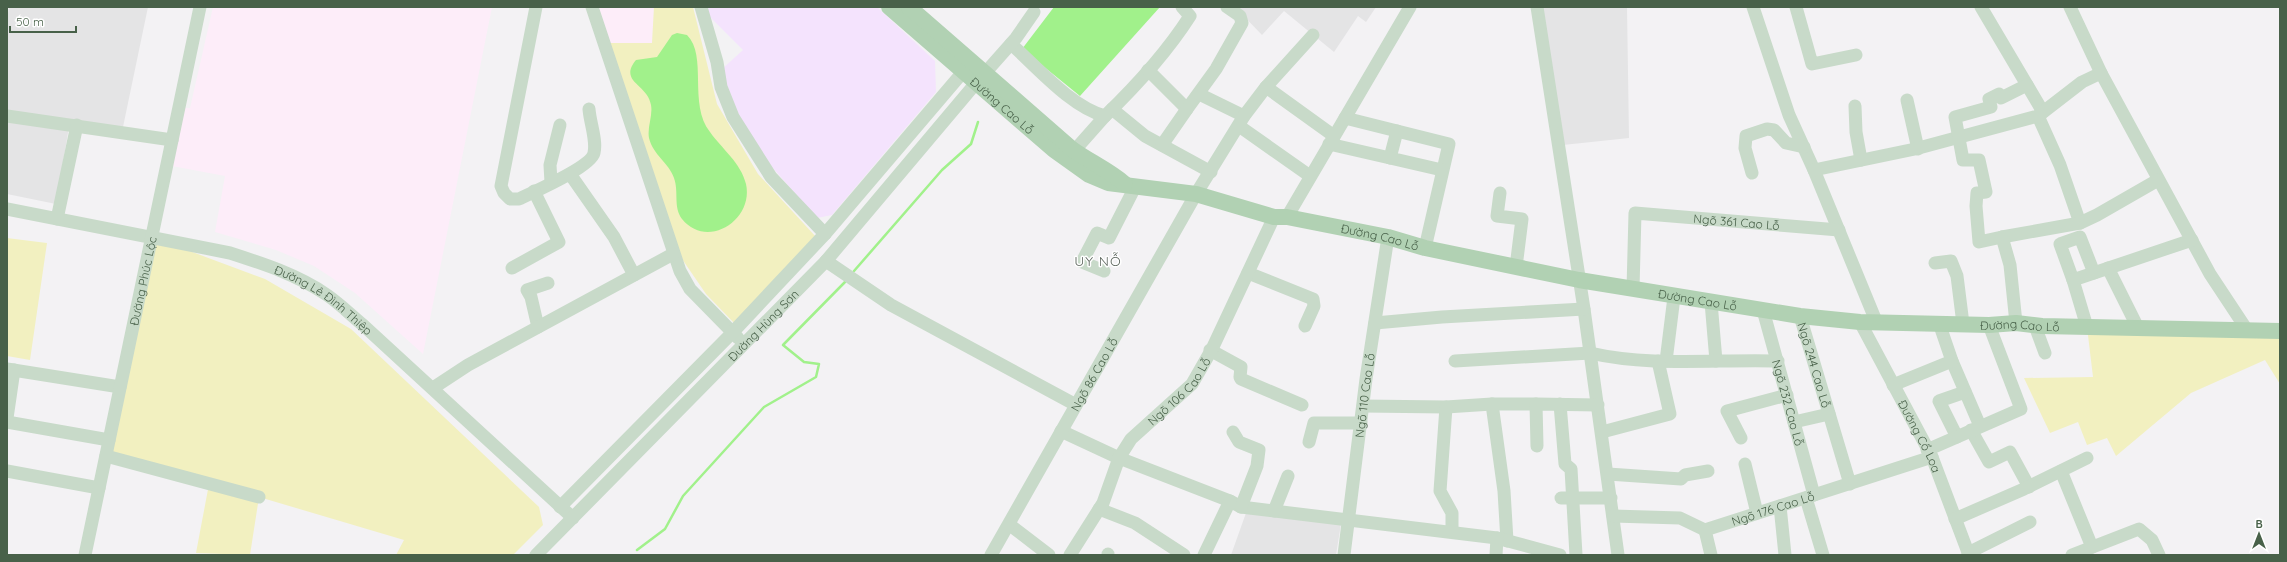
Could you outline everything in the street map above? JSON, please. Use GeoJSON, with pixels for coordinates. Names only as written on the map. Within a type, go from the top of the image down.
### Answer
{"type":"FeatureCollection","features":[{"type":"Feature","properties":{"kind":"main road","name":"Đường Cao Lỗ"},"geometry":{"type":"LineString","coordinates":[[888,7],[963,72],[980,78],[1074,151],[1094,164],[1112,172],[1130,186]]}},
{"type":"Feature","properties":{"kind":"main road","name":"Đường Cao Lỗ"},"geometry":{"type":"LineString","coordinates":[[909,7],[980,78],[1071,164],[1089,175],[1108,183],[1196,194],[1281,217],[1388,237],[1425,248],[1579,280],[1674,297],[1800,316],[1860,322],[1876,321],[1989,325],[2016,323],[2035,326],[2280,331]]}},
{"type":"Feature","properties":{"kind":"street","name":"Đường Phúc Lộc"},"geometry":{"type":"LineString","coordinates":[[85,555],[200,7]]}},
{"type":"Feature","properties":{"kind":"street"},"geometry":{"type":"LineString","coordinates":[[536,7],[501,186],[504,193],[510,199],[518,199],[570,174],[591,160],[594,154],[589,109]]}},
{"type":"Feature","properties":{"kind":"street"},"geometry":{"type":"LineString","coordinates":[[592,7],[673,254],[690,289],[745,345]]}},
{"type":"Feature","properties":{"kind":"street"},"geometry":{"type":"LineString","coordinates":[[701,7],[717,62],[721,87],[733,117],[771,177],[825,234]]}},
{"type":"Feature","properties":{"kind":"street"},"geometry":{"type":"LineString","coordinates":[[1162,145],[1187,108],[1216,70],[1242,23],[1240,16],[1226,7]]}},
{"type":"Feature","properties":{"kind":"street","name":"Ngõ 106 Cao Lỗ"},"geometry":{"type":"LineString","coordinates":[[1070,555],[1099,509],[1119,458],[1131,439],[1192,384],[1248,273],[1281,217],[1310,176],[1332,140],[1410,7]]}},
{"type":"Feature","properties":{"kind":"street"},"geometry":{"type":"LineString","coordinates":[[1537,7],[1584,309],[1618,555]]}},
{"type":"Feature","properties":{"kind":"street"},"geometry":{"type":"LineString","coordinates":[[1753,7],[1789,115],[1814,170],[1876,321]]}},
{"type":"Feature","properties":{"kind":"street"},"geometry":{"type":"LineString","coordinates":[[1796,7],[1812,64],[1856,55]]}},
{"type":"Feature","properties":{"kind":"street"},"geometry":{"type":"LineString","coordinates":[[1981,7],[2027,85],[2060,165],[2080,223]]}},
{"type":"Feature","properties":{"kind":"street"},"geometry":{"type":"LineString","coordinates":[[2070,7],[2101,73],[2158,180],[2210,274],[2247,330]]}},
{"type":"Feature","properties":{"kind":"street"},"geometry":{"type":"LineString","coordinates":[[1074,151],[1108,112],[1148,70],[1180,31],[1189,10]]}},
{"type":"Feature","properties":{"kind":"street","name":"Đường Hùng Sơn"},"geometry":{"type":"LineString","coordinates":[[536,555],[745,345],[826,261],[980,78],[1011,44],[1034,12]]}},
{"type":"Feature","properties":{"kind":"street","name":"Ngõ 86 Cao Lỗ"},"geometry":{"type":"LineString","coordinates":[[991,555],[1010,525],[1076,404],[1196,194],[1242,121],[1266,87],[1313,35]]}},
{"type":"Feature","properties":{"kind":"street"},"geometry":{"type":"LineString","coordinates":[[1011,44],[1065,93],[1089,111],[1108,112],[1145,136],[1211,172]]}},
{"type":"Feature","properties":{"kind":"street"},"geometry":{"type":"LineString","coordinates":[[1148,70],[1187,108]]}},
{"type":"Feature","properties":{"kind":"street"},"geometry":{"type":"LineString","coordinates":[[560,507],[733,332],[825,234],[963,72]]}},
{"type":"Feature","properties":{"kind":"street"},"geometry":{"type":"LineString","coordinates":[[1814,170],[1918,149],[2040,114],[2082,82],[2101,73]]}},
{"type":"Feature","properties":{"kind":"street"},"geometry":{"type":"LineString","coordinates":[[2027,85],[2001,98],[1999,94],[1989,99],[1991,107],[1955,117],[1964,160],[1979,160],[1986,192],[1977,193],[1976,206],[1979,242],[2080,223],[2097,215],[2158,180]]}},
{"type":"Feature","properties":{"kind":"street"},"geometry":{"type":"LineString","coordinates":[[1266,87],[1332,140],[1390,158],[1442,170]]}},
{"type":"Feature","properties":{"kind":"street"},"geometry":{"type":"LineString","coordinates":[[1199,94],[1242,121],[1310,176]]}},
{"type":"Feature","properties":{"kind":"street"},"geometry":{"type":"LineString","coordinates":[[1907,100],[1918,149]]}},
{"type":"Feature","properties":{"kind":"street"},"geometry":{"type":"LineString","coordinates":[[1855,106],[1861,160]]}},
{"type":"Feature","properties":{"kind":"street"},"geometry":{"type":"LineString","coordinates":[[7,116],[172,140]]}},
{"type":"Feature","properties":{"kind":"street"},"geometry":{"type":"LineString","coordinates":[[1345,118],[1449,144],[1425,248]]}},
{"type":"Feature","properties":{"kind":"street"},"geometry":{"type":"LineString","coordinates":[[57,219],[77,125]]}},
{"type":"Feature","properties":{"kind":"street"},"geometry":{"type":"LineString","coordinates":[[551,182],[550,165],[560,125]]}},
{"type":"Feature","properties":{"kind":"street"},"geometry":{"type":"LineString","coordinates":[[1752,173],[1745,148],[1746,136],[1768,129],[1774,130],[1786,143],[1804,147]]}},
{"type":"Feature","properties":{"kind":"street"},"geometry":{"type":"LineString","coordinates":[[1390,158],[1397,132]]}},
{"type":"Feature","properties":{"kind":"street"},"geometry":{"type":"LineString","coordinates":[[570,174],[614,237],[634,275]]}},
{"type":"Feature","properties":{"kind":"street"},"geometry":{"type":"LineString","coordinates":[[1104,271],[1082,262],[1097,233],[1109,238],[1130,186]]}},
{"type":"Feature","properties":{"kind":"street"},"geometry":{"type":"LineString","coordinates":[[512,268],[559,242],[534,191]]}},
{"type":"Feature","properties":{"kind":"street"},"geometry":{"type":"LineString","coordinates":[[1500,193],[1497,216],[1522,219],[1516,266]]}},
{"type":"Feature","properties":{"kind":"street","name":"Đường Lê Đình Thiệp"},"geometry":{"type":"LineString","coordinates":[[7,209],[230,253],[264,264],[300,279],[328,296],[434,388],[572,518]]}},
{"type":"Feature","properties":{"kind":"street","name":"Ngõ 361 Cao Lỗ"},"geometry":{"type":"LineString","coordinates":[[1633,289],[1635,213],[1839,230]]}},
{"type":"Feature","properties":{"kind":"street","name":"Ngõ 110 Cao Lỗ"},"geometry":{"type":"LineString","coordinates":[[1344,555],[1350,519],[1363,406],[1388,237]]}},
{"type":"Feature","properties":{"kind":"street"},"geometry":{"type":"LineString","coordinates":[[2002,237],[2010,265],[2016,323]]}},
{"type":"Feature","properties":{"kind":"street"},"geometry":{"type":"LineString","coordinates":[[2087,327],[2073,280],[2060,244],[2080,237],[2094,273]]}},
{"type":"Feature","properties":{"kind":"street"},"geometry":{"type":"LineString","coordinates":[[2073,280],[2192,240]]}},
{"type":"Feature","properties":{"kind":"street"},"geometry":{"type":"LineString","coordinates":[[434,388],[468,365],[673,254]]}},
{"type":"Feature","properties":{"kind":"street"},"geometry":{"type":"LineString","coordinates":[[826,261],[891,305],[1076,404]]}},
{"type":"Feature","properties":{"kind":"street"},"geometry":{"type":"LineString","coordinates":[[1936,263],[1951,261],[1957,276],[1963,324]]}},
{"type":"Feature","properties":{"kind":"street"},"geometry":{"type":"LineString","coordinates":[[2108,268],[2138,328]]}},
{"type":"Feature","properties":{"kind":"street"},"geometry":{"type":"LineString","coordinates":[[1248,273],[1313,299],[1314,306],[1305,326]]}},
{"type":"Feature","properties":{"kind":"street"},"geometry":{"type":"LineString","coordinates":[[538,327],[531,297],[527,290],[548,283]]}},
{"type":"Feature","properties":{"kind":"street"},"geometry":{"type":"LineString","coordinates":[[1602,432],[1670,414],[1662,360],[1674,297]]}},
{"type":"Feature","properties":{"kind":"street"},"geometry":{"type":"LineString","coordinates":[[1711,302],[1716,361]]}},
{"type":"Feature","properties":{"kind":"street"},"geometry":{"type":"LineString","coordinates":[[1375,323],[1442,317],[1584,309]]}},
{"type":"Feature","properties":{"kind":"street","name":"Ngõ 232 Cao Lỗ"},"geometry":{"type":"LineString","coordinates":[[1763,310],[1794,422],[1823,555]]}},
{"type":"Feature","properties":{"kind":"street","name":"Ngõ 244 Cao Lỗ"},"geometry":{"type":"LineString","coordinates":[[1800,316],[1850,484]]}},
{"type":"Feature","properties":{"kind":"street","name":"Đường Cổ Loa"},"geometry":{"type":"LineString","coordinates":[[1860,322],[1929,454],[1968,554]]}},
{"type":"Feature","properties":{"kind":"street"},"geometry":{"type":"LineString","coordinates":[[1939,323],[1952,361],[1965,392],[1975,428],[1989,462],[2010,452],[2029,487]]}},
{"type":"Feature","properties":{"kind":"street","name":"Ngõ 176 Cao Lỗ"},"geometry":{"type":"LineString","coordinates":[[1705,530],[1850,484],[1929,454],[1957,436],[2021,409],[1989,325]]}},
{"type":"Feature","properties":{"kind":"street"},"geometry":{"type":"LineString","coordinates":[[2035,326],[2045,353]]}},
{"type":"Feature","properties":{"kind":"street"},"geometry":{"type":"LineString","coordinates":[[1210,350],[1241,367],[1241,379],[1302,405]]}},
{"type":"Feature","properties":{"kind":"street"},"geometry":{"type":"LineString","coordinates":[[1455,361],[1590,353],[1607,357],[1662,360],[1778,361]]}},
{"type":"Feature","properties":{"kind":"street"},"geometry":{"type":"LineString","coordinates":[[1893,385],[1952,361]]}},
{"type":"Feature","properties":{"kind":"street"},"geometry":{"type":"LineString","coordinates":[[7,418],[11,370],[120,387]]}},
{"type":"Feature","properties":{"kind":"street"},"geometry":{"type":"LineString","coordinates":[[1957,436],[1939,402],[1965,392]]}},
{"type":"Feature","properties":{"kind":"street"},"geometry":{"type":"LineString","coordinates":[[1741,438],[1727,411],[1787,395]]}},
{"type":"Feature","properties":{"kind":"street"},"geometry":{"type":"LineString","coordinates":[[1363,406],[1446,407],[1492,404],[1598,405]]}},
{"type":"Feature","properties":{"kind":"street"},"geometry":{"type":"LineString","coordinates":[[1492,404],[1504,491],[1502,539],[1496,555]]}},
{"type":"Feature","properties":{"kind":"street"},"geometry":{"type":"LineString","coordinates":[[1536,404],[1537,446]]}},
{"type":"Feature","properties":{"kind":"street"},"geometry":{"type":"LineString","coordinates":[[1560,404],[1565,464],[1571,469],[1567,498],[1576,555]]}},
{"type":"Feature","properties":{"kind":"street"},"geometry":{"type":"LineString","coordinates":[[1446,407],[1440,491],[1452,513],[1452,531]]}},
{"type":"Feature","properties":{"kind":"street"},"geometry":{"type":"LineString","coordinates":[[1794,422],[1829,414]]}},
{"type":"Feature","properties":{"kind":"street"},"geometry":{"type":"LineString","coordinates":[[7,422],[109,440]]}},
{"type":"Feature","properties":{"kind":"street"},"geometry":{"type":"LineString","coordinates":[[1309,442],[1314,423],[1361,423]]}},
{"type":"Feature","properties":{"kind":"street"},"geometry":{"type":"LineString","coordinates":[[1061,431],[1119,458],[1236,504],[1274,511],[1452,531],[1502,539],[1560,555]]}},
{"type":"Feature","properties":{"kind":"street"},"geometry":{"type":"LineString","coordinates":[[1204,555],[1236,504],[1257,466],[1259,450],[1239,442],[1233,432]]}},
{"type":"Feature","properties":{"kind":"street"},"geometry":{"type":"LineString","coordinates":[[106,456],[259,497]]}},
{"type":"Feature","properties":{"kind":"street"},"geometry":{"type":"LineString","coordinates":[[1955,519],[2029,487],[2087,458]]}},
{"type":"Feature","properties":{"kind":"street"},"geometry":{"type":"LineString","coordinates":[[1745,464],[1757,513]]}},
{"type":"Feature","properties":{"kind":"street"},"geometry":{"type":"LineString","coordinates":[[7,471],[99,488]]}},
{"type":"Feature","properties":{"kind":"street"},"geometry":{"type":"LineString","coordinates":[[1608,474],[1681,479],[1685,475],[1708,471]]}},
{"type":"Feature","properties":{"kind":"street"},"geometry":{"type":"LineString","coordinates":[[2061,471],[2092,547]]}},
{"type":"Feature","properties":{"kind":"street"},"geometry":{"type":"LineString","coordinates":[[1274,511],[1288,476]]}},
{"type":"Feature","properties":{"kind":"street"},"geometry":{"type":"LineString","coordinates":[[1567,498],[1611,498]]}},
{"type":"Feature","properties":{"kind":"street"},"geometry":{"type":"LineString","coordinates":[[1780,506],[1785,555]]}},
{"type":"Feature","properties":{"kind":"street"},"geometry":{"type":"LineString","coordinates":[[1099,509],[1135,523],[1184,555]]}},
{"type":"Feature","properties":{"kind":"street"},"geometry":{"type":"LineString","coordinates":[[1613,516],[1680,518],[1705,530],[1711,555]]}},
{"type":"Feature","properties":{"kind":"street"},"geometry":{"type":"LineString","coordinates":[[1968,554],[2030,522]]}},
{"type":"Feature","properties":{"kind":"street"},"geometry":{"type":"LineString","coordinates":[[1010,525],[1049,555]]}},
{"type":"Feature","properties":{"kind":"street"},"geometry":{"type":"LineString","coordinates":[[2072,555],[2139,529],[2152,540],[2159,555]]}},
{"type":"Feature","properties":{"kind":"shaded area"},"geometry":{"type":"Polygon","coordinates":[[[9,7],[148,7],[123,127],[7,111],[7,19],[9,7]]]}},
{"type":"Feature","properties":{"kind":"shaded area"},"geometry":{"type":"Polygon","coordinates":[[[213,7],[492,7],[423,354],[355,293],[314,266],[276,250],[215,232],[225,176],[172,166],[185,108],[190,108],[213,7]]]}},
{"type":"Feature","properties":{"kind":"shaded area"},"geometry":{"type":"Polygon","coordinates":[[[596,7],[654,7],[652,43],[607,43],[596,7]]]}},
{"type":"Feature","properties":{"kind":"shaded area"},"geometry":{"type":"Polygon","coordinates":[[[654,7],[693,7],[717,104],[758,174],[816,237],[735,324],[706,294],[680,256],[607,43],[652,43],[654,7]]]}},
{"type":"Feature","properties":{"kind":"shaded area"},"geometry":{"type":"Polygon","coordinates":[[[706,7],[877,7],[935,61],[936,92],[832,215],[817,218],[764,158],[741,123],[721,70],[743,50],[707,14],[706,7]]]}},
{"type":"Feature","properties":{"kind":"shaded area"},"geometry":{"type":"Polygon","coordinates":[[[1054,7],[1160,7],[1080,96],[1022,49],[1054,7]]]}},
{"type":"Feature","properties":{"kind":"shaded area"},"geometry":{"type":"Polygon","coordinates":[[[1235,7],[1376,7],[1366,22],[1358,16],[1334,52],[1284,11],[1262,35],[1235,7]]]}},
{"type":"Feature","properties":{"kind":"shaded area"},"geometry":{"type":"Polygon","coordinates":[[[1541,7],[1627,7],[1629,138],[1563,145],[1541,7]]]}},
{"type":"Feature","properties":{"kind":"shaded area"},"geometry":{"type":"Polygon","coordinates":[[[677,33],[687,35],[693,44],[698,68],[700,108],[704,121],[710,132],[740,169],[746,184],[747,197],[743,209],[736,219],[726,227],[715,231],[704,232],[692,228],[682,219],[679,214],[674,178],[669,168],[657,154],[649,138],[651,105],[649,98],[632,78],[630,73],[631,67],[636,60],[657,57],[672,35],[677,33]]]}},
{"type":"Feature","properties":{"kind":"shaded area"},"geometry":{"type":"Polygon","coordinates":[[[7,119],[69,127],[56,204],[7,194],[7,119]]]}},
{"type":"Feature","properties":{"kind":"shaded area"},"geometry":{"type":"Polygon","coordinates":[[[152,237],[265,279],[351,329],[539,507],[543,525],[513,555],[396,555],[404,540],[259,497],[250,555],[196,553],[209,484],[106,456],[152,237]]]}},
{"type":"Feature","properties":{"kind":"shaded area"},"geometry":{"type":"Polygon","coordinates":[[[7,238],[47,243],[30,360],[7,356],[7,238]]]}},
{"type":"Feature","properties":{"kind":"shaded area"},"geometry":{"type":"Polygon","coordinates":[[[2087,327],[2280,331],[2280,384],[2265,360],[2191,393],[2116,456],[2107,438],[2087,445],[2078,422],[2050,433],[2024,378],[2093,377],[2087,327]]]}},
{"type":"Feature","properties":{"kind":"shaded area"},"geometry":{"type":"Polygon","coordinates":[[[1246,513],[1341,524],[1336,555],[1231,555],[1246,513]]]}},
{"type":"Feature","properties":{"kind":"waterway"},"geometry":{"type":"LineString","coordinates":[[854,271],[942,170],[971,144],[978,122]]}},
{"type":"Feature","properties":{"kind":"waterway"},"geometry":{"type":"LineString","coordinates":[[637,550],[665,529],[683,496],[764,407],[816,377],[819,364],[804,362],[783,345],[845,282]]}},
{"type":"Feature","properties":{"kind":"district","name":"UY NỖ"},"geometry":{"type":"Point","coordinates":[1098,261]}}]}
